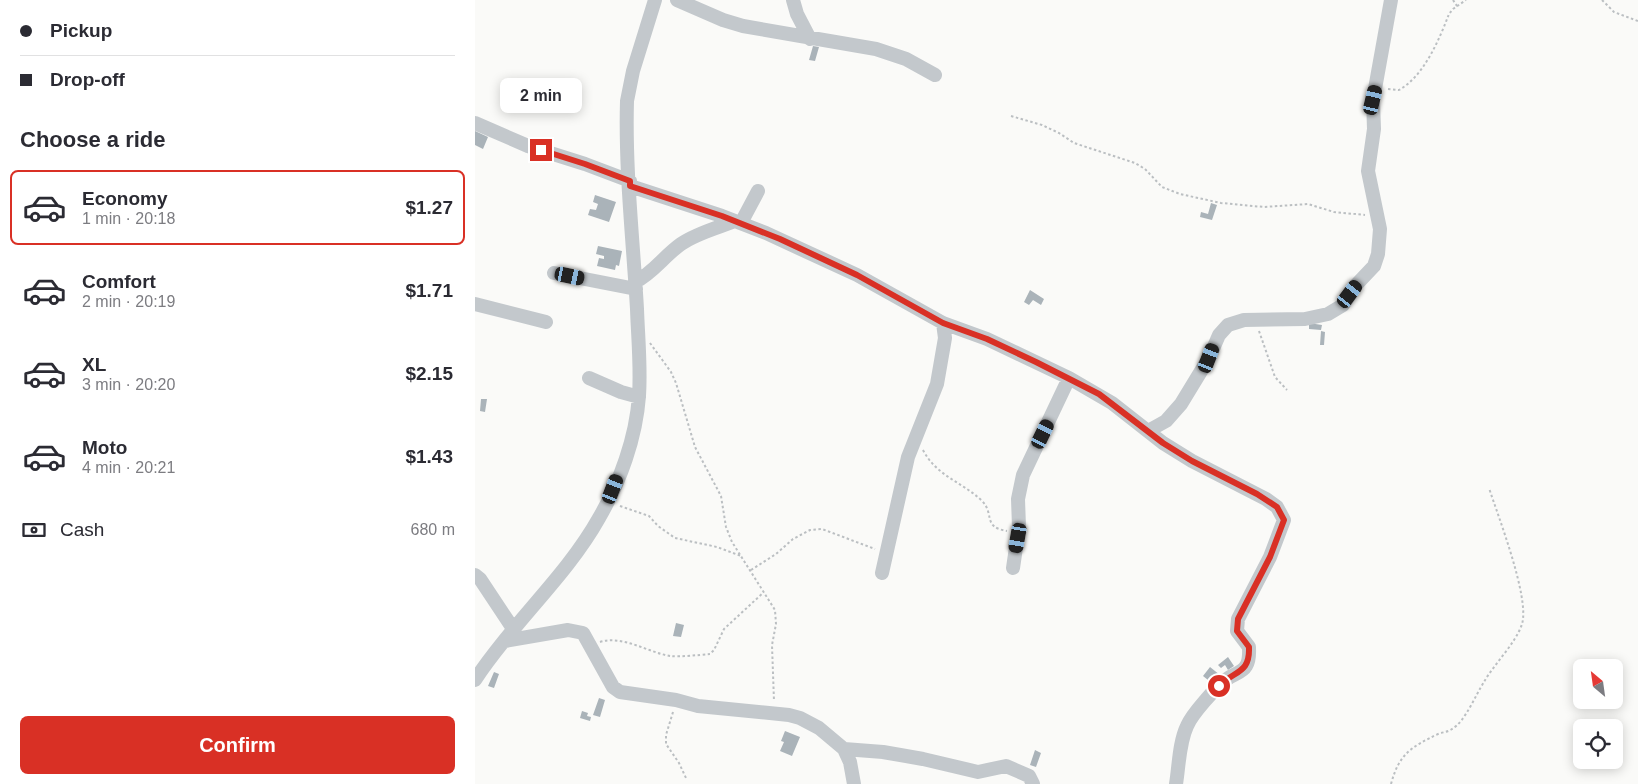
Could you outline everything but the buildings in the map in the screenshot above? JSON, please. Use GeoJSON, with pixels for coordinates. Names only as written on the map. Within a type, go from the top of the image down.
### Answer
{"type":"FeatureCollection","features":[{"type":"Feature","properties":{"kind":"street"},"geometry":{"type":"LineString","coordinates":[[475,680],[588,537],[608,502],[631,441],[639,397],[639,339],[627,101],[633,71],[655,0]]}},
{"type":"Feature","properties":{"kind":"street"},"geometry":{"type":"LineString","coordinates":[[677,0],[736,24],[810,39],[876,49],[906,59],[935,75]]}},
{"type":"Feature","properties":{"kind":"street"},"geometry":{"type":"LineString","coordinates":[[793,0],[797,14],[810,39]]}},
{"type":"Feature","properties":{"kind":"street"},"geometry":{"type":"LineString","coordinates":[[1148,431],[1166,421],[1181,404],[1209,358],[1223,330],[1233,322],[1255,319],[1317,318],[1337,310],[1374,266],[1377,260],[1380,235],[1368,171],[1374,129],[1372,105],[1391,0]]}},
{"type":"Feature","properties":{"kind":"street"},"geometry":{"type":"LineString","coordinates":[[475,123],[528,146],[585,164],[630,184],[738,222],[857,275],[943,323],[987,339],[1069,378],[1112,403],[1148,431],[1192,461],[1266,499],[1277,507],[1284,520],[1270,557],[1238,619],[1237,631],[1249,647],[1247,665],[1219,686],[1197,710],[1186,727],[1181,745],[1176,784]]}},
{"type":"Feature","properties":{"kind":"street"},"geometry":{"type":"LineString","coordinates":[[636,286],[669,253],[683,242],[698,234],[738,222],[758,190]]}},
{"type":"Feature","properties":{"kind":"street"},"geometry":{"type":"LineString","coordinates":[[554,273],[636,286]]}},
{"type":"Feature","properties":{"kind":"street"},"geometry":{"type":"LineString","coordinates":[[475,304],[546,322]]}},
{"type":"Feature","properties":{"kind":"street"},"geometry":{"type":"LineString","coordinates":[[882,573],[904,473],[937,384],[945,338],[943,323]]}},
{"type":"Feature","properties":{"kind":"street"},"geometry":{"type":"LineString","coordinates":[[589,378],[621,392],[639,397]]}},
{"type":"Feature","properties":{"kind":"street"},"geometry":{"type":"LineString","coordinates":[[1013,568],[1018,533],[1018,499],[1023,475],[1069,378]]}},
{"type":"Feature","properties":{"kind":"street"},"geometry":{"type":"LineString","coordinates":[[475,575],[480,578],[509,636]]}},
{"type":"Feature","properties":{"kind":"street"},"geometry":{"type":"LineString","coordinates":[[509,636],[568,630],[583,634],[613,687],[620,692],[676,700],[698,706],[789,715],[808,722],[843,749],[850,762],[854,784]]}},
{"type":"Feature","properties":{"kind":"street"},"geometry":{"type":"LineString","coordinates":[[843,749],[869,750],[923,759],[978,772],[1006,766],[1029,776],[1033,784]]}},
{"type":"Feature","properties":{"kind":"path"},"geometry":{"type":"LineString","coordinates":[[1453,0],[1457,6]]}},
{"type":"Feature","properties":{"kind":"path"},"geometry":{"type":"LineString","coordinates":[[1377,84],[1387,89],[1399,90],[1417,74],[1432,52],[1449,14],[1467,0]]}},
{"type":"Feature","properties":{"kind":"path"},"geometry":{"type":"LineString","coordinates":[[1602,0],[1614,12],[1638,21]]}},
{"type":"Feature","properties":{"kind":"path"},"geometry":{"type":"LineString","coordinates":[[1011,116],[1042,125],[1075,143],[1135,163],[1145,169],[1162,188],[1180,194],[1221,203],[1264,207],[1308,204],[1334,212],[1377,216]]}},
{"type":"Feature","properties":{"kind":"path"},"geometry":{"type":"LineString","coordinates":[[1255,319],[1275,377],[1287,390]]}},
{"type":"Feature","properties":{"kind":"path"},"geometry":{"type":"LineString","coordinates":[[639,339],[651,344],[671,372],[678,388],[692,439],[701,460],[718,488],[726,527],[741,556],[775,610],[777,619],[772,645],[774,713]]}},
{"type":"Feature","properties":{"kind":"path"},"geometry":{"type":"LineString","coordinates":[[917,439],[934,466],[985,504],[990,523],[995,528],[1018,533]]}},
{"type":"Feature","properties":{"kind":"path"},"geometry":{"type":"LineString","coordinates":[[1391,784],[1395,768],[1404,753],[1419,743],[1451,730],[1460,722],[1493,667],[1522,625],[1523,608],[1518,582],[1489,488]]}},
{"type":"Feature","properties":{"kind":"path"},"geometry":{"type":"LineString","coordinates":[[608,502],[646,515],[675,538],[722,548],[741,556]]}},
{"type":"Feature","properties":{"kind":"path"},"geometry":{"type":"LineString","coordinates":[[750,570],[776,554],[793,539],[811,530],[822,529],[886,554]]}},
{"type":"Feature","properties":{"kind":"path"},"geometry":{"type":"LineString","coordinates":[[588,644],[611,639],[671,656],[710,654],[714,650],[724,629],[764,592]]}},
{"type":"Feature","properties":{"kind":"path"},"geometry":{"type":"LineString","coordinates":[[676,700],[665,744],[679,762],[686,778]]}},
{"type":"Feature","properties":{"kind":"route"},"geometry":{"type":"LineString","coordinates":[[541,150],[613,174],[630,181],[630,186],[735,221],[780,239],[857,275],[943,323],[987,339],[1099,394],[1163,443],[1192,461],[1257,494],[1277,507],[1284,520],[1283,527],[1236,626],[1237,631],[1249,647],[1247,665],[1219,686]]}}]}
